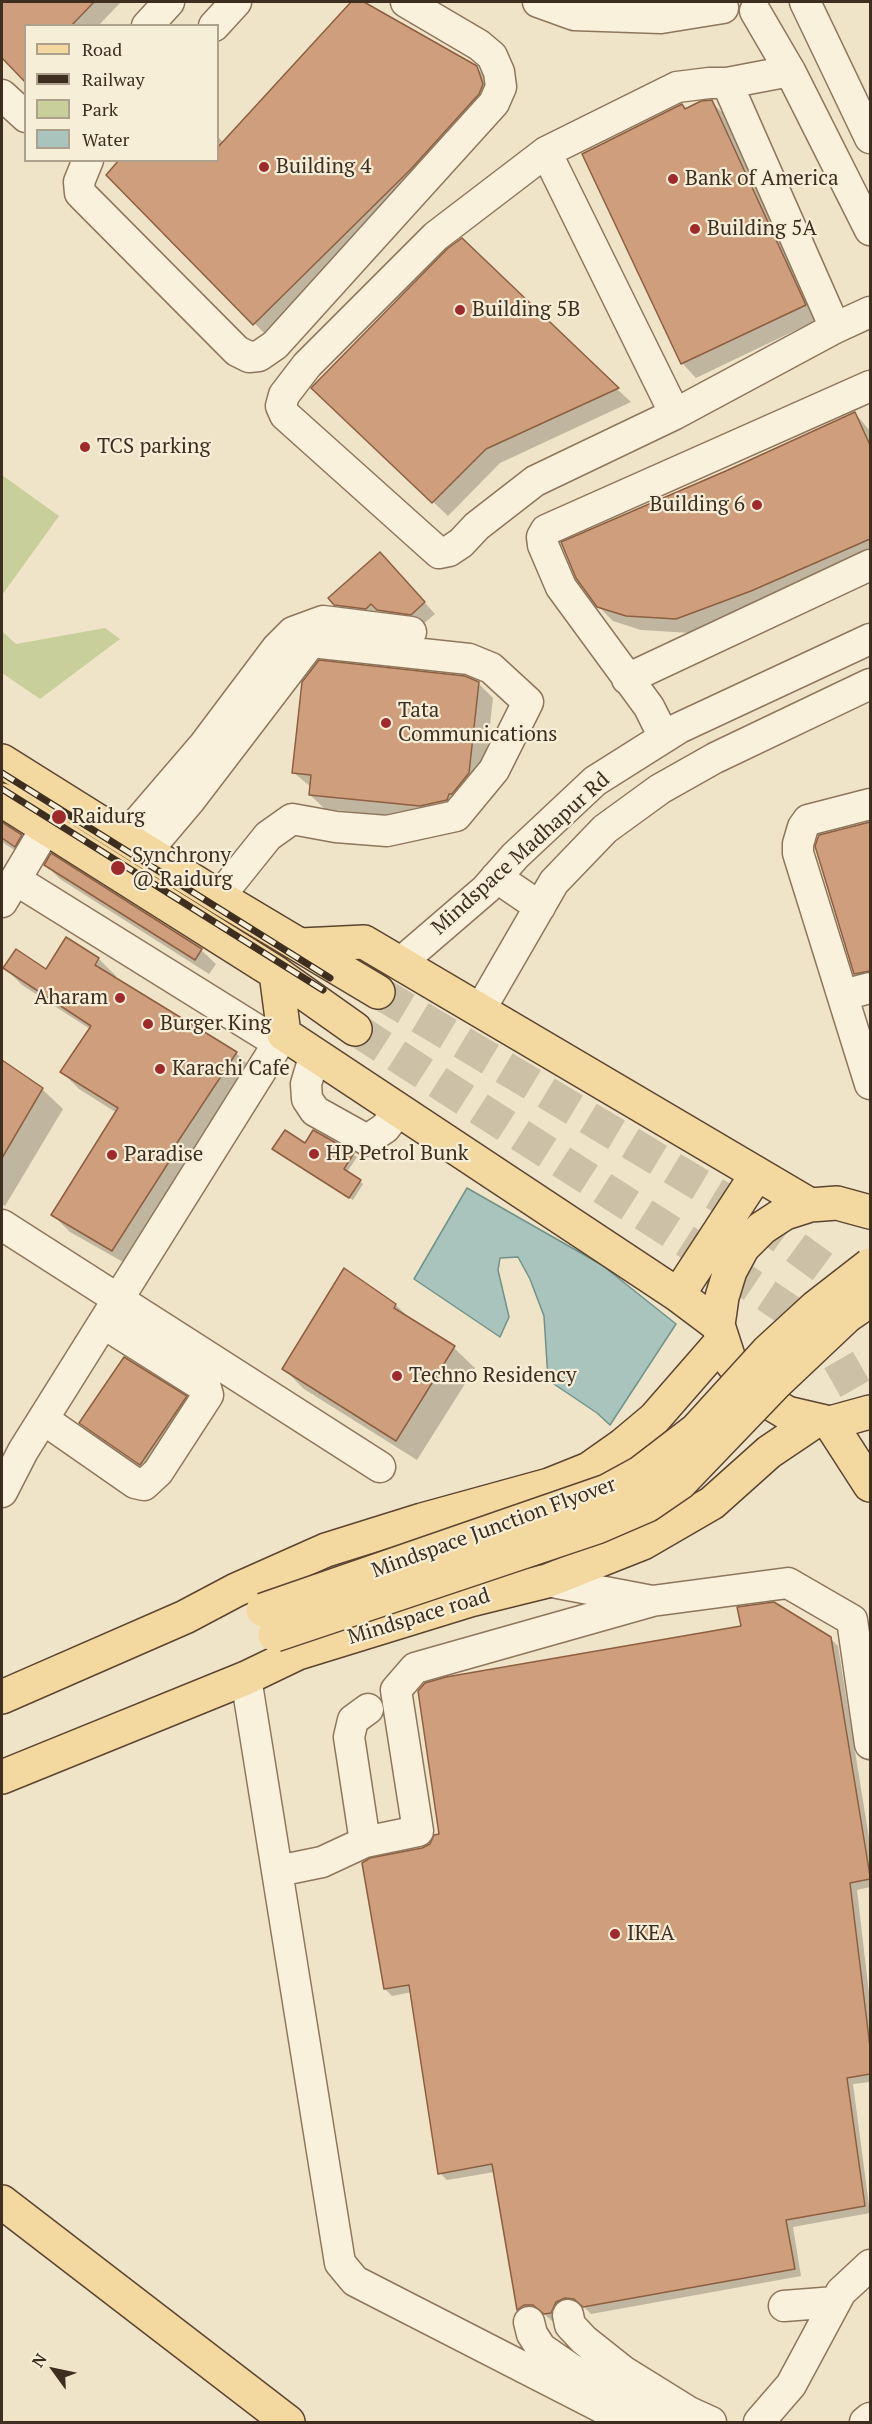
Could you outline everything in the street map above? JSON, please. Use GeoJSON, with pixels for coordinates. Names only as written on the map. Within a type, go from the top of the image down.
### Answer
{"type":"FeatureCollection","features":[{"type":"Feature","properties":{"kind":"main road"},"geometry":{"type":"LineString","coordinates":[[2,761],[219,897],[378,992]]}},
{"type":"Feature","properties":{"kind":"main road"},"geometry":{"type":"LineString","coordinates":[[2,800],[276,973],[355,1029]]}},
{"type":"Feature","properties":{"kind":"main road"},"geometry":{"type":"LineString","coordinates":[[301,945],[364,942],[810,1205]]}},
{"type":"Feature","properties":{"kind":"main road"},"geometry":{"type":"LineString","coordinates":[[276,973],[281,1039],[315,1054],[678,1295],[720,1333]]}},
{"type":"Feature","properties":{"kind":"main road"},"geometry":{"type":"LineString","coordinates":[[678,1295],[757,1174]]}},
{"type":"Feature","properties":{"kind":"main road"},"geometry":{"type":"LineString","coordinates":[[870,1212],[837,1203],[810,1205],[785,1214],[769,1223],[743,1247],[730,1271],[722,1297],[720,1333],[729,1359],[762,1398],[787,1413],[823,1422],[870,1412]]}},
{"type":"Feature","properties":{"kind":"main road","name":"Mindspace Junction Flyover"},"geometry":{"type":"LineString","coordinates":[[237,1682],[269,1622],[607,1491],[640,1473],[696,1430],[767,1352],[816,1308],[870,1265]]}},
{"type":"Feature","properties":{"kind":"main road","name":"Mindspace Junction Flyover"},"geometry":{"type":"LineString","coordinates":[[185,1617],[269,1622],[597,1527],[648,1504],[680,1483],[775,1384],[847,1316],[870,1300]]}},
{"type":"Feature","properties":{"kind":"main road"},"geometry":{"type":"LineString","coordinates":[[2,1697],[185,1617],[236,1590],[326,1550],[422,1520],[549,1485],[589,1469],[654,1419],[720,1333]]}},
{"type":"Feature","properties":{"kind":"main road"},"geometry":{"type":"LineString","coordinates":[[823,1422],[870,1485]]}},
{"type":"Feature","properties":{"kind":"main road","name":"Mindspace road"},"geometry":{"type":"LineString","coordinates":[[2,1777],[237,1682],[298,1653],[470,1600],[547,1581],[643,1543],[712,1503],[769,1452],[823,1422]]}},
{"type":"Feature","properties":{"kind":"main road"},"geometry":{"type":"LineString","coordinates":[[2,2202],[288,2422]]}},
{"type":"Feature","properties":{"kind":"street"},"geometry":{"type":"LineString","coordinates":[[149,24],[169,2]]}},
{"type":"Feature","properties":{"kind":"street"},"geometry":{"type":"LineString","coordinates":[[216,24],[236,2]]}},
{"type":"Feature","properties":{"kind":"street"},"geometry":{"type":"LineString","coordinates":[[87,162],[79,182],[80,193],[237,351],[249,357],[259,356],[275,345],[494,103],[501,87],[500,72],[492,56],[479,45],[406,2]]}},
{"type":"Feature","properties":{"kind":"street"},"geometry":{"type":"LineString","coordinates":[[538,2],[574,15],[661,18],[718,5],[739,12],[762,6],[790,71],[870,230]]}},
{"type":"Feature","properties":{"kind":"street"},"geometry":{"type":"LineString","coordinates":[[805,2],[870,138]]}},
{"type":"Feature","properties":{"kind":"street"},"geometry":{"type":"LineString","coordinates":[[790,71],[727,83],[677,87],[546,152],[435,236],[307,364],[284,395],[281,406],[285,415],[439,553],[449,551],[461,543],[477,526],[535,481],[675,414],[835,328],[870,312]]}},
{"type":"Feature","properties":{"kind":"street"},"geometry":{"type":"LineString","coordinates":[[727,83],[835,328]]}},
{"type":"Feature","properties":{"kind":"street"},"geometry":{"type":"LineString","coordinates":[[2,95],[24,115]]}},
{"type":"Feature","properties":{"kind":"street"},"geometry":{"type":"LineString","coordinates":[[546,152],[675,414]]}},
{"type":"Feature","properties":{"kind":"street"},"geometry":{"type":"LineString","coordinates":[[664,737],[649,707],[561,587],[543,545],[542,537],[546,530],[869,390]]}},
{"type":"Feature","properties":{"kind":"street"},"geometry":{"type":"LineString","coordinates":[[627,679],[870,565]]}},
{"type":"Feature","properties":{"kind":"street"},"geometry":{"type":"LineString","coordinates":[[136,844],[204,745],[278,648],[293,632],[323,621],[451,638],[478,649],[501,663],[529,690],[528,702],[494,771],[456,816],[387,831],[336,827],[292,819],[268,836],[219,897]]}},
{"type":"Feature","properties":{"kind":"street","name":"Mindspace Madhapur Rd"},"geometry":{"type":"LineString","coordinates":[[400,963],[496,877],[595,782],[679,728],[870,639]]}},
{"type":"Feature","properties":{"kind":"street"},"geometry":{"type":"LineString","coordinates":[[136,844],[191,799],[311,642],[469,659],[491,668],[528,702]]}},
{"type":"Feature","properties":{"kind":"street"},"geometry":{"type":"LineString","coordinates":[[480,1010],[554,882],[597,837],[660,789],[688,773],[870,684]]}},
{"type":"Feature","properties":{"kind":"street"},"geometry":{"type":"LineString","coordinates":[[870,804],[808,820],[803,827],[798,844],[798,854],[857,991],[870,1084]]}},
{"type":"Feature","properties":{"kind":"street"},"geometry":{"type":"LineString","coordinates":[[563,812],[597,837]]}},
{"type":"Feature","properties":{"kind":"street"},"geometry":{"type":"LineString","coordinates":[[2,1492],[12,1444],[43,1419],[281,1039],[9,891],[46,828]]}},
{"type":"Feature","properties":{"kind":"street"},"geometry":{"type":"LineString","coordinates":[[496,877],[540,907]]}},
{"type":"Feature","properties":{"kind":"street"},"geometry":{"type":"LineString","coordinates":[[315,1054],[306,1084],[307,1099],[315,1111],[367,1140],[385,1128],[399,1110]]}},
{"type":"Feature","properties":{"kind":"street"},"geometry":{"type":"LineString","coordinates":[[2,1225],[206,1388],[208,1395],[158,1472],[144,1485],[135,1483],[43,1419]]}},
{"type":"Feature","properties":{"kind":"street"},"geometry":{"type":"LineString","coordinates":[[111,1311],[380,1467]]}},
{"type":"Feature","properties":{"kind":"street"},"geometry":{"type":"LineString","coordinates":[[547,1581],[652,1601]]}},
{"type":"Feature","properties":{"kind":"street"},"geometry":{"type":"LineString","coordinates":[[278,1871],[321,1862],[365,1842],[418,1831],[396,1690],[415,1668],[652,1601],[788,1583],[852,1620],[870,1744]]}},
{"type":"Feature","properties":{"kind":"street"},"geometry":{"type":"LineString","coordinates":[[237,1682],[278,1871],[340,2263],[355,2281],[630,2422]]}},
{"type":"Feature","properties":{"kind":"street"},"geometry":{"type":"LineString","coordinates":[[365,1842],[350,1737],[353,1720],[368,1709]]}},
{"type":"Feature","properties":{"kind":"street"},"geometry":{"type":"LineString","coordinates":[[759,2422],[791,2385],[841,2292],[868,2270]]}},
{"type":"Feature","properties":{"kind":"street"},"geometry":{"type":"LineString","coordinates":[[784,2306],[835,2302]]}},
{"type":"Feature","properties":{"kind":"street"},"geometry":{"type":"LineString","coordinates":[[568,2314],[570,2325],[584,2340],[623,2371],[689,2412],[711,2422]]}},
{"type":"Feature","properties":{"kind":"street"},"geometry":{"type":"LineString","coordinates":[[529,2322],[532,2334],[541,2348],[570,2368],[637,2406],[675,2422]]}},
{"type":"Feature","properties":{"kind":"street"},"geometry":{"type":"LineString","coordinates":[[865,2422],[870,2418]]}},
{"type":"Feature","properties":{"kind":"green space"},"geometry":{"type":"Polygon","coordinates":[[[2,475],[59,516],[2,595],[2,475]]]}},
{"type":"Feature","properties":{"kind":"green space"},"geometry":{"type":"Polygon","coordinates":[[[105,628],[120,639],[40,699],[2,673],[2,631],[16,644],[105,628]]]}},
{"type":"Feature","properties":{"kind":"water"},"geometry":{"type":"Polygon","coordinates":[[[467,1188],[602,1265],[676,1324],[610,1425],[597,1413],[548,1380],[544,1316],[530,1279],[518,1257],[500,1258],[498,1270],[509,1317],[500,1337],[414,1279],[467,1188]]]}},
{"type":"Feature","properties":{"kind":"building"},"geometry":{"type":"Polygon","coordinates":[[[2,2],[94,2],[73,24],[24,24],[24,81],[2,58],[2,2]]]}},
{"type":"Feature","properties":{"kind":"building","name":"Building 4"},"geometry":{"type":"Polygon","coordinates":[[[351,2],[364,2],[477,66],[483,84],[479,94],[411,169],[253,325],[106,175],[117,162],[219,162],[219,146],[351,2]]]}},
{"type":"Feature","properties":{"kind":"building","name":"Building 5A"},"geometry":{"type":"Polygon","coordinates":[[[712,100],[806,305],[681,364],[582,154],[682,104],[685,109],[701,101],[712,100]]]}},
{"type":"Feature","properties":{"kind":"building","name":"Building 5B"},"geometry":{"type":"Polygon","coordinates":[[[462,238],[619,388],[486,449],[432,503],[311,388],[447,249],[462,238]]]}},
{"type":"Feature","properties":{"kind":"building","name":"Building 6"},"geometry":{"type":"Polygon","coordinates":[[[855,412],[870,445],[870,539],[751,591],[676,619],[626,616],[597,607],[576,578],[561,542],[855,412]]]}},
{"type":"Feature","properties":{"kind":"building"},"geometry":{"type":"Polygon","coordinates":[[[380,552],[425,602],[411,615],[377,610],[371,604],[366,609],[334,605],[328,598],[380,552]]]}},
{"type":"Feature","properties":{"kind":"building","name":"Tata Communications"},"geometry":{"type":"Polygon","coordinates":[[[319,660],[465,676],[479,682],[469,773],[452,794],[449,794],[447,800],[420,806],[309,795],[311,775],[292,773],[302,682],[319,660]]]}},
{"type":"Feature","properties":{"kind":"building"},"geometry":{"type":"Polygon","coordinates":[[[2,822],[22,835],[15,847],[2,838],[2,822]]]}},
{"type":"Feature","properties":{"kind":"building"},"geometry":{"type":"Polygon","coordinates":[[[870,822],[870,971],[854,974],[815,846],[819,835],[870,822]]]}},
{"type":"Feature","properties":{"kind":"building"},"geometry":{"type":"Polygon","coordinates":[[[51,853],[202,949],[195,960],[44,865],[51,853]]]}},
{"type":"Feature","properties":{"kind":"building"},"geometry":{"type":"Polygon","coordinates":[[[66,937],[99,958],[95,965],[237,1052],[171,1152],[174,1154],[112,1251],[51,1215],[118,1108],[60,1072],[91,1026],[3,968],[16,949],[46,969],[66,937]]]}},
{"type":"Feature","properties":{"kind":"building"},"geometry":{"type":"Polygon","coordinates":[[[2,1060],[43,1088],[2,1158],[2,1060]]]}},
{"type":"Feature","properties":{"kind":"building"},"geometry":{"type":"Polygon","coordinates":[[[285,1130],[305,1143],[313,1130],[354,1153],[344,1169],[361,1180],[349,1198],[272,1149],[285,1130]]]}},
{"type":"Feature","properties":{"kind":"building"},"geometry":{"type":"Polygon","coordinates":[[[344,1268],[396,1304],[394,1308],[455,1346],[396,1441],[282,1369],[344,1268]]]}},
{"type":"Feature","properties":{"kind":"building"},"geometry":{"type":"Polygon","coordinates":[[[124,1357],[187,1396],[140,1465],[79,1423],[124,1357]]]}},
{"type":"Feature","properties":{"kind":"building","name":"IKEA"},"geometry":{"type":"Polygon","coordinates":[[[774,1602],[831,1637],[870,1876],[870,1879],[850,1883],[870,2047],[870,2074],[847,2078],[865,2206],[786,2220],[795,2269],[583,2307],[574,2299],[565,2298],[556,2302],[551,2313],[544,2314],[533,2305],[524,2305],[517,2310],[492,2164],[438,2174],[409,1985],[384,1989],[362,1863],[370,1858],[422,1848],[430,1844],[434,1835],[439,1834],[418,1691],[425,1683],[446,1677],[741,1626],[737,1607],[774,1602]]]}},
{"type":"Feature","properties":{"kind":"tunnel"},"geometry":{"type":"LineString","coordinates":[[378,992],[754,1217],[839,1279],[866,1304]]}},
{"type":"Feature","properties":{"kind":"tunnel"},"geometry":{"type":"LineString","coordinates":[[355,1029],[704,1253],[800,1318],[834,1352],[870,1415]]}},
{"type":"Feature","properties":{"kind":"railway"},"geometry":{"type":"LineString","coordinates":[[2,773],[330,978]]}},
{"type":"Feature","properties":{"kind":"railway"},"geometry":{"type":"LineString","coordinates":[[2,789],[323,990]]}},
{"type":"Feature","properties":{"kind":"place","name":"Building 4"},"geometry":{"type":"Point","coordinates":[264,167]}},
{"type":"Feature","properties":{"kind":"place","name":"Bank of America"},"geometry":{"type":"Point","coordinates":[673,179]}},
{"type":"Feature","properties":{"kind":"place","name":"Building 5A"},"geometry":{"type":"Point","coordinates":[695,229]}},
{"type":"Feature","properties":{"kind":"place","name":"Building 5B"},"geometry":{"type":"Point","coordinates":[460,310]}},
{"type":"Feature","properties":{"kind":"place","name":"TCS parking"},"geometry":{"type":"Point","coordinates":[85,447]}},
{"type":"Feature","properties":{"kind":"place","name":"Building 6"},"geometry":{"type":"Point","coordinates":[757,505]}},
{"type":"Feature","properties":{"kind":"place","name":"Tata Communications"},"geometry":{"type":"Point","coordinates":[386,723]}},
{"type":"Feature","properties":{"kind":"place","name":"Raidurg"},"geometry":{"type":"Point","coordinates":[59,817]}},
{"type":"Feature","properties":{"kind":"place","name":"Synchrony @ Raidurg"},"geometry":{"type":"Point","coordinates":[118,868]}},
{"type":"Feature","properties":{"kind":"place","name":"Aharam"},"geometry":{"type":"Point","coordinates":[120,998]}},
{"type":"Feature","properties":{"kind":"place","name":"Burger King"},"geometry":{"type":"Point","coordinates":[148,1024]}},
{"type":"Feature","properties":{"kind":"place","name":"Karachi Cafe"},"geometry":{"type":"Point","coordinates":[160,1069]}},
{"type":"Feature","properties":{"kind":"place","name":"HP Petrol Bunk"},"geometry":{"type":"Point","coordinates":[314,1154]}},
{"type":"Feature","properties":{"kind":"place","name":"Paradise"},"geometry":{"type":"Point","coordinates":[112,1155]}},
{"type":"Feature","properties":{"kind":"place","name":"Techno Residency"},"geometry":{"type":"Point","coordinates":[397,1376]}},
{"type":"Feature","properties":{"kind":"place","name":"IKEA"},"geometry":{"type":"Point","coordinates":[615,1934]}}]}
